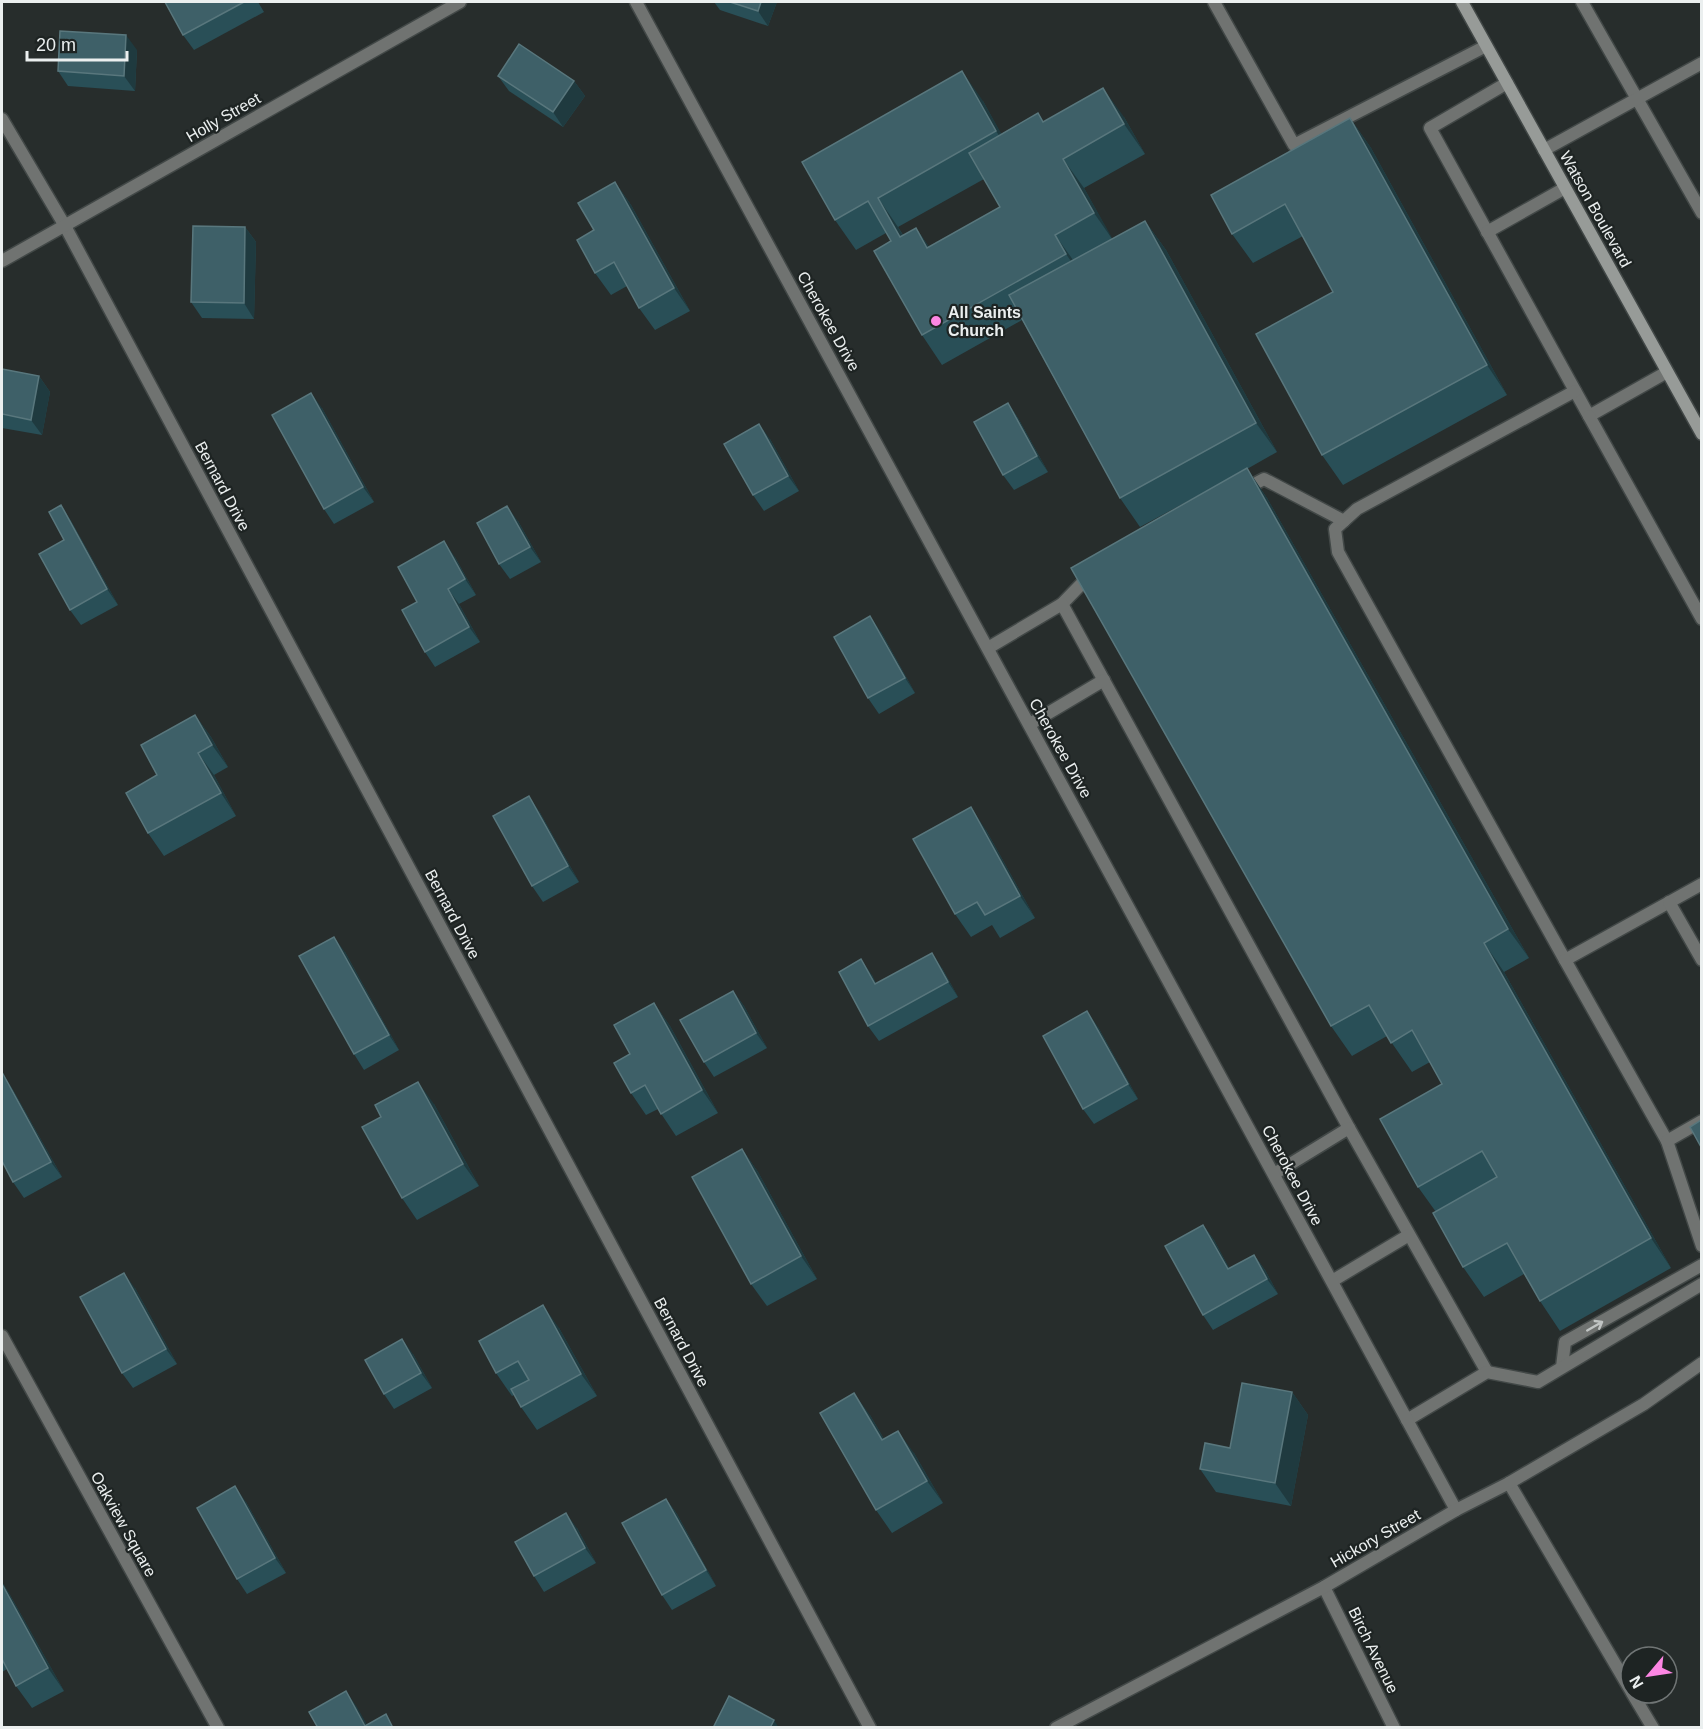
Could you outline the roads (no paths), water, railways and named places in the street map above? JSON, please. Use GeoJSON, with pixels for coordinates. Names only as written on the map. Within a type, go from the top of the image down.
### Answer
{"type":"FeatureCollection","features":[{"type":"Feature","properties":{"kind":"main road","name":"Watson Boulevard"},"geometry":{"type":"LineString","coordinates":[[1462,2],[1701,434]]}},
{"type":"Feature","properties":{"kind":"street","name":"Holly Street"},"geometry":{"type":"LineString","coordinates":[[2,261],[460,2]]}},
{"type":"Feature","properties":{"kind":"street","name":"Cherokee Drive"},"geometry":{"type":"LineString","coordinates":[[636,2],[1456,1510]]}},
{"type":"Feature","properties":{"kind":"street"},"geometry":{"type":"LineString","coordinates":[[1214,2],[1294,145],[1486,45]]}},
{"type":"Feature","properties":{"kind":"street"},"geometry":{"type":"LineString","coordinates":[[1582,2],[1701,213]]}},
{"type":"Feature","properties":{"kind":"street"},"geometry":{"type":"LineString","coordinates":[[1544,150],[1701,63]]}},
{"type":"Feature","properties":{"kind":"street"},"geometry":{"type":"LineString","coordinates":[[1507,83],[1430,128],[1701,619]]}},
{"type":"Feature","properties":{"kind":"street","name":"Bernard Drive"},"geometry":{"type":"LineString","coordinates":[[2,119],[65,226],[870,1728]]}},
{"type":"Feature","properties":{"kind":"street"},"geometry":{"type":"LineString","coordinates":[[1487,232],[1565,188]]}},
{"type":"Feature","properties":{"kind":"street"},"geometry":{"type":"LineString","coordinates":[[1589,416],[1667,372]]}},
{"type":"Feature","properties":{"kind":"street"},"geometry":{"type":"LineString","coordinates":[[1575,391],[1357,509],[1335,529],[1338,552],[1667,1141],[1701,1246]]}},
{"type":"Feature","properties":{"kind":"street"},"geometry":{"type":"LineString","coordinates":[[1233,495],[1264,479],[1344,521]]}},
{"type":"Feature","properties":{"kind":"street"},"geometry":{"type":"LineString","coordinates":[[988,648],[1062,604],[1099,565]]}},
{"type":"Feature","properties":{"kind":"street"},"geometry":{"type":"LineString","coordinates":[[1062,604],[1349,1128],[1487,1372]]}},
{"type":"Feature","properties":{"kind":"street"},"geometry":{"type":"LineString","coordinates":[[1029,724],[1104,680]]}},
{"type":"Feature","properties":{"kind":"street"},"geometry":{"type":"LineString","coordinates":[[1565,960],[1701,884]]}},
{"type":"Feature","properties":{"kind":"street"},"geometry":{"type":"LineString","coordinates":[[1669,902],[1701,960]]}},
{"type":"Feature","properties":{"kind":"street"},"geometry":{"type":"LineString","coordinates":[[1667,1141],[1701,1121]]}},
{"type":"Feature","properties":{"kind":"street"},"geometry":{"type":"LineString","coordinates":[[1274,1174],[1349,1128]]}},
{"type":"Feature","properties":{"kind":"street"},"geometry":{"type":"LineString","coordinates":[[1332,1281],[1409,1235]]}},
{"type":"Feature","properties":{"kind":"street"},"geometry":{"type":"LineString","coordinates":[[1562,1367],[1565,1342],[1701,1265]]}},
{"type":"Feature","properties":{"kind":"street"},"geometry":{"type":"LineString","coordinates":[[1407,1420],[1487,1372],[1538,1382],[1701,1284]]}},
{"type":"Feature","properties":{"kind":"street","name":"Oakview Square"},"geometry":{"type":"LineString","coordinates":[[2,1336],[218,1728]]}},
{"type":"Feature","properties":{"kind":"street","name":"Hickory Street"},"geometry":{"type":"LineString","coordinates":[[1056,1728],[1324,1587],[1456,1510],[1509,1483],[1644,1404],[1701,1363]]}},
{"type":"Feature","properties":{"kind":"street"},"geometry":{"type":"LineString","coordinates":[[1509,1483],[1619,1670]]}},
{"type":"Feature","properties":{"kind":"street","name":"Birch Avenue"},"geometry":{"type":"LineString","coordinates":[[1324,1587],[1394,1728]]}},
{"type":"Feature","properties":{"kind":"street"},"geometry":{"type":"LineString","coordinates":[[1640,1705],[1653,1728]]}},
{"type":"Feature","properties":{"kind":"place","name":"All Saints Church"},"geometry":{"type":"Point","coordinates":[936,321]}}]}
